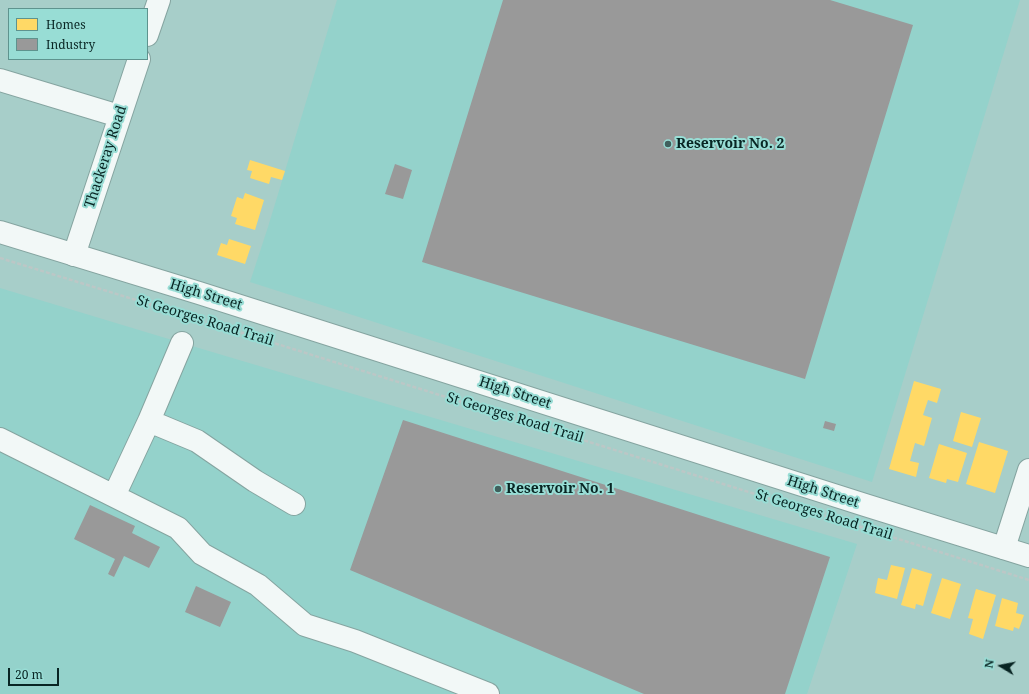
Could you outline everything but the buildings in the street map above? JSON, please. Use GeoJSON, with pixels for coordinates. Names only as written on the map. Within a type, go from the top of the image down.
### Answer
{"type":"FeatureCollection","features":[{"type":"Feature","properties":{"kind":"main road"},"geometry":{"type":"LineString","coordinates":[[148,32],[159,0]]}},
{"type":"Feature","properties":{"kind":"main road","name":"Thackeray Road"},"geometry":{"type":"LineString","coordinates":[[74,255],[139,60]]}},
{"type":"Feature","properties":{"kind":"main road"},"geometry":{"type":"LineString","coordinates":[[0,80],[119,116]]}},
{"type":"Feature","properties":{"kind":"main road","name":"High Street"},"geometry":{"type":"LineString","coordinates":[[0,232],[199,293],[1029,556]]}},
{"type":"Feature","properties":{"kind":"main road"},"geometry":{"type":"LineString","coordinates":[[114,496],[150,421],[182,343]]}},
{"type":"Feature","properties":{"kind":"main road"},"geometry":{"type":"LineString","coordinates":[[150,421],[197,441],[254,481],[294,504]]}},
{"type":"Feature","properties":{"kind":"main road"},"geometry":{"type":"LineString","coordinates":[[0,439],[178,528],[202,554],[258,585],[305,625],[355,641],[488,694]]}},
{"type":"Feature","properties":{"kind":"main road"},"geometry":{"type":"LineString","coordinates":[[1004,548],[1029,470]]}},
{"type":"Feature","properties":{"kind":"path","name":"St Georges Road Trail"},"geometry":{"type":"LineString","coordinates":[[0,258],[199,319],[1029,580]]}},
{"type":"Feature","properties":{"kind":"shaded area"},"geometry":{"type":"Polygon","coordinates":[[[337,0],[1020,0],[872,482],[250,282],[337,0]]]}},
{"type":"Feature","properties":{"kind":"shaded area"},"geometry":{"type":"Polygon","coordinates":[[[0,288],[857,544],[807,694],[0,694],[0,288]]]}},
{"type":"Feature","properties":{"kind":"place","name":"Reservoir No. 2"},"geometry":{"type":"Point","coordinates":[668,144]}},
{"type":"Feature","properties":{"kind":"place","name":"Reservoir No. 1"},"geometry":{"type":"Point","coordinates":[498,489]}}]}
